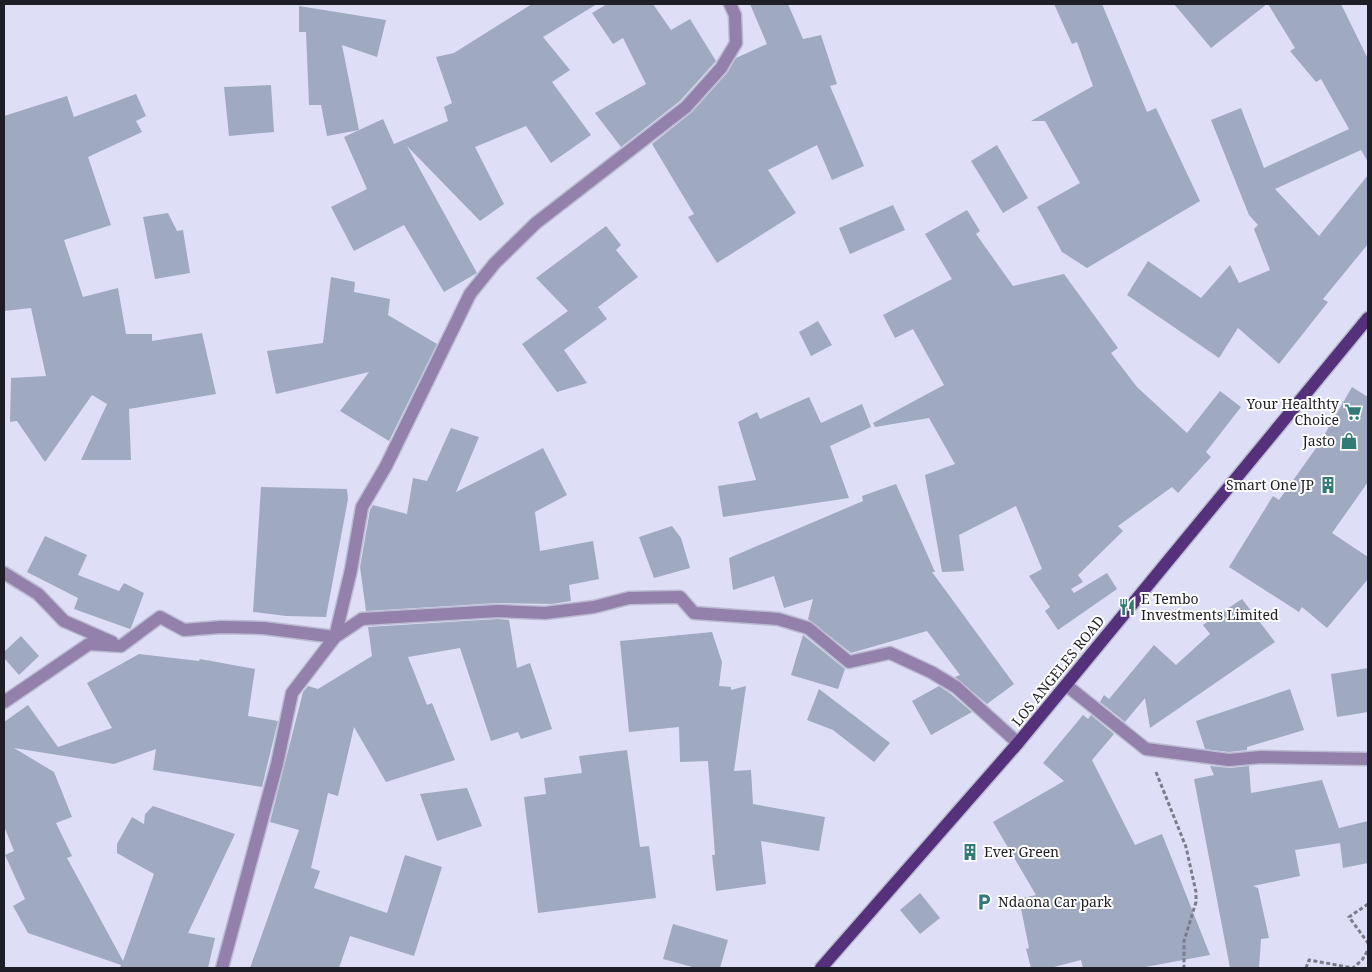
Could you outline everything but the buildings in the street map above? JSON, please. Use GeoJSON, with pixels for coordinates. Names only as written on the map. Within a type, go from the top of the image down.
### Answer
{"type":"FeatureCollection","features":[{"type":"Feature","properties":{"kind":"main road","name":"LOS ANGELES ROAD"},"geometry":{"type":"LineString","coordinates":[[821,968],[1018,743],[1368,318]]}},
{"type":"Feature","properties":{"kind":"street"},"geometry":{"type":"LineString","coordinates":[[335,637],[351,570],[362,506],[386,466],[470,294],[506,252],[536,223],[686,107],[721,68],[736,43],[735,15],[730,4]]}},
{"type":"Feature","properties":{"kind":"street"},"geometry":{"type":"LineString","coordinates":[[4,573],[38,594],[64,621],[121,646]]}},
{"type":"Feature","properties":{"kind":"street"},"geometry":{"type":"LineString","coordinates":[[222,968],[277,764],[292,693],[335,637],[362,619],[498,611],[545,613],[594,606],[629,598],[680,597],[694,613],[778,619],[808,628],[849,662],[890,653],[931,672],[956,687],[1018,743]]}},
{"type":"Feature","properties":{"kind":"street"},"geometry":{"type":"LineString","coordinates":[[4,702],[89,644],[121,646],[160,617],[184,630],[220,626],[263,628],[335,637]]}},
{"type":"Feature","properties":{"kind":"street"},"geometry":{"type":"LineString","coordinates":[[1066,685],[1146,749],[1229,760],[1261,757],[1368,759]]}},
{"type":"Feature","properties":{"kind":"path"},"geometry":{"type":"LineString","coordinates":[[1146,749],[1186,847],[1196,892],[1196,902],[1184,941],[1184,968]]}},
{"type":"Feature","properties":{"kind":"path"},"geometry":{"type":"LineString","coordinates":[[1368,904],[1349,917],[1368,943]]}},
{"type":"Feature","properties":{"kind":"path"},"geometry":{"type":"LineString","coordinates":[[1306,968],[1309,960],[1353,968],[1362,960],[1368,950]]}},
{"type":"Feature","properties":{"kind":"place","name":"Your Healthty Choice"},"geometry":{"type":"Point","coordinates":[1353,412]}},
{"type":"Feature","properties":{"kind":"place","name":"Jasto"},"geometry":{"type":"Point","coordinates":[1349,441]}},
{"type":"Feature","properties":{"kind":"place","name":"Smart One JP"},"geometry":{"type":"Point","coordinates":[1328,485]}},
{"type":"Feature","properties":{"kind":"place","name":"E Tembo Investments Limited"},"geometry":{"type":"Point","coordinates":[1127,607]}},
{"type":"Feature","properties":{"kind":"place","name":"Ever Green"},"geometry":{"type":"Point","coordinates":[970,852]}},
{"type":"Feature","properties":{"kind":"place","name":"Ndaona Car park"},"geometry":{"type":"Point","coordinates":[984,902]}}]}
